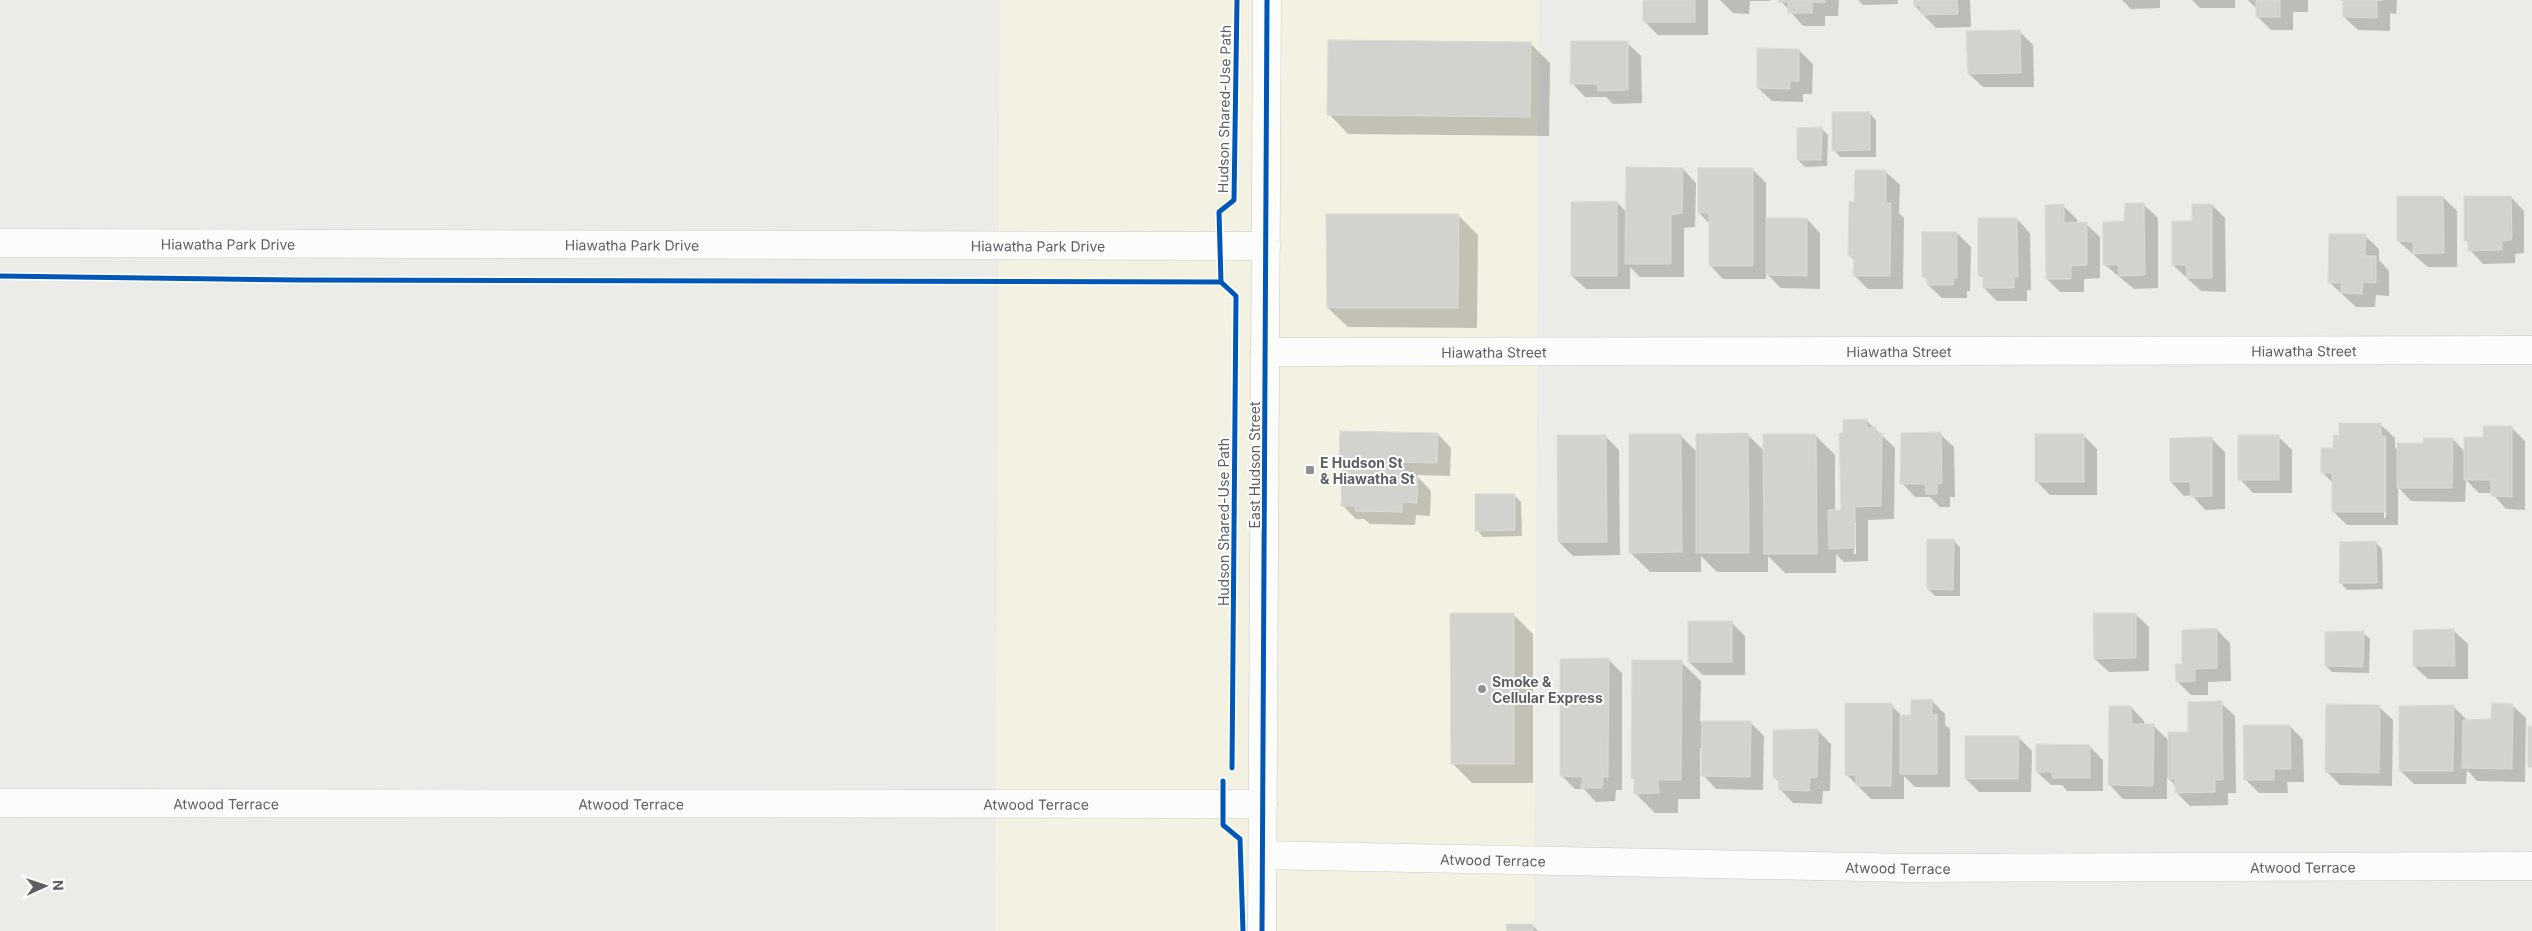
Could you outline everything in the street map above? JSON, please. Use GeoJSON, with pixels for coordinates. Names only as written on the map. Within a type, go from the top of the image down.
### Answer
{"type":"FeatureCollection","features":[{"type":"Feature","properties":{"kind":"street","name":"East Hudson Street"},"geometry":{"type":"LineString","coordinates":[[1262,931],[1267,0]]}},
{"type":"Feature","properties":{"kind":"street","name":"Hiawatha Park Drive"},"geometry":{"type":"LineString","coordinates":[[0,243],[1266,246]]}},
{"type":"Feature","properties":{"kind":"street","name":"Hiawatha Street"},"geometry":{"type":"LineString","coordinates":[[1265,352],[2532,350]]}},
{"type":"Feature","properties":{"kind":"street","name":"Atwood Terrace"},"geometry":{"type":"LineString","coordinates":[[0,803],[1263,804]]}},
{"type":"Feature","properties":{"kind":"street","name":"Atwood Terrace"},"geometry":{"type":"LineString","coordinates":[[1263,855],[1910,868],[2532,866]]}},
{"type":"Feature","properties":{"kind":"shaded area"},"geometry":{"type":"Polygon","coordinates":[[[1000,0],[1539,0],[1534,931],[995,931],[1000,0]]]}},
{"type":"Feature","properties":{"kind":"building"},"geometry":{"type":"Polygon","coordinates":[[[1643,0],[1695,0],[1695,22],[1643,22],[1643,0]]]}},
{"type":"Feature","properties":{"kind":"building"},"geometry":{"type":"Polygon","coordinates":[[[1778,0],[1825,0],[1825,3],[1812,2],[1812,13],[1788,13],[1788,2],[1778,2],[1778,0]]]}},
{"type":"Feature","properties":{"kind":"building"},"geometry":{"type":"Polygon","coordinates":[[[1914,0],[1957,0],[1958,14],[1921,15],[1921,6],[1914,6],[1914,0]]]}},
{"type":"Feature","properties":{"kind":"building"},"geometry":{"type":"Polygon","coordinates":[[[2256,0],[2280,0],[2280,17],[2256,17],[2256,0]]]}},
{"type":"Feature","properties":{"kind":"building"},"geometry":{"type":"Polygon","coordinates":[[[2343,0],[2377,0],[2377,18],[2343,17],[2343,0]]]}},
{"type":"Feature","properties":{"kind":"building"},"geometry":{"type":"Polygon","coordinates":[[[2020,30],[2021,73],[1968,74],[1966,31],[2020,30]]]}},
{"type":"Feature","properties":{"kind":"building"},"geometry":{"type":"Polygon","coordinates":[[[1328,40],[1531,42],[1530,117],[1327,115],[1328,40]]]}},
{"type":"Feature","properties":{"kind":"building"},"geometry":{"type":"Polygon","coordinates":[[[1571,41],[1628,41],[1628,90],[1598,91],[1597,84],[1570,84],[1571,41]]]}},
{"type":"Feature","properties":{"kind":"building"},"geometry":{"type":"Polygon","coordinates":[[[1757,48],[1799,49],[1799,81],[1790,81],[1790,89],[1757,88],[1757,48]]]}},
{"type":"Feature","properties":{"kind":"building"},"geometry":{"type":"Polygon","coordinates":[[[1832,112],[1870,112],[1870,150],[1832,151],[1832,112]]]}},
{"type":"Feature","properties":{"kind":"building"},"geometry":{"type":"Polygon","coordinates":[[[1822,127],[1821,160],[1797,160],[1797,128],[1822,127]]]}},
{"type":"Feature","properties":{"kind":"building"},"geometry":{"type":"Polygon","coordinates":[[[1626,167],[1683,168],[1682,213],[1671,215],[1671,264],[1625,264],[1626,167]]]}},
{"type":"Feature","properties":{"kind":"building"},"geometry":{"type":"Polygon","coordinates":[[[1698,168],[1753,168],[1753,266],[1709,266],[1709,213],[1698,213],[1698,168]]]}},
{"type":"Feature","properties":{"kind":"building"},"geometry":{"type":"Polygon","coordinates":[[[1855,170],[1886,170],[1886,203],[1891,203],[1890,276],[1853,276],[1854,256],[1848,256],[1849,201],[1854,202],[1855,170]]]}},
{"type":"Feature","properties":{"kind":"building"},"geometry":{"type":"Polygon","coordinates":[[[2397,196],[2443,196],[2444,253],[2413,254],[2413,242],[2397,241],[2397,196]]]}},
{"type":"Feature","properties":{"kind":"building"},"geometry":{"type":"Polygon","coordinates":[[[2464,196],[2511,196],[2512,238],[2511,240],[2502,241],[2502,250],[2468,251],[2468,240],[2464,241],[2464,196]]]}},
{"type":"Feature","properties":{"kind":"building"},"geometry":{"type":"Polygon","coordinates":[[[1617,201],[1617,276],[1571,276],[1571,202],[1617,201]]]}},
{"type":"Feature","properties":{"kind":"building"},"geometry":{"type":"Polygon","coordinates":[[[2125,203],[2144,203],[2145,275],[2119,276],[2118,265],[2103,265],[2103,222],[2124,221],[2125,203]]]}},
{"type":"Feature","properties":{"kind":"building"},"geometry":{"type":"Polygon","coordinates":[[[2064,204],[2064,223],[2087,222],[2087,265],[2071,266],[2071,279],[2046,279],[2045,205],[2064,204]]]}},
{"type":"Feature","properties":{"kind":"building"},"geometry":{"type":"Polygon","coordinates":[[[2192,204],[2212,204],[2212,278],[2187,278],[2186,265],[2172,265],[2172,221],[2192,221],[2192,204]]]}},
{"type":"Feature","properties":{"kind":"building"},"geometry":{"type":"Polygon","coordinates":[[[1326,214],[1459,214],[1458,308],[1327,308],[1326,214]]]}},
{"type":"Feature","properties":{"kind":"building"},"geometry":{"type":"Polygon","coordinates":[[[1766,218],[1807,218],[1807,276],[1766,275],[1766,218]]]}},
{"type":"Feature","properties":{"kind":"building"},"geometry":{"type":"Polygon","coordinates":[[[1978,218],[2017,218],[2018,277],[2014,277],[2014,288],[1983,288],[1983,275],[1978,275],[1978,218]]]}},
{"type":"Feature","properties":{"kind":"building"},"geometry":{"type":"Polygon","coordinates":[[[1922,232],[1957,232],[1957,278],[1954,278],[1953,285],[1927,285],[1927,277],[1922,277],[1922,232]]]}},
{"type":"Feature","properties":{"kind":"building"},"geometry":{"type":"Polygon","coordinates":[[[2329,234],[2366,234],[2365,256],[2376,256],[2376,283],[2363,282],[2362,294],[2341,293],[2341,283],[2328,283],[2329,234]]]}},
{"type":"Feature","properties":{"kind":"building"},"geometry":{"type":"Polygon","coordinates":[[[1867,419],[1867,428],[1876,427],[1876,433],[1882,433],[1881,506],[1855,507],[1855,548],[1829,549],[1828,510],[1841,510],[1839,433],[1843,433],[1843,420],[1867,419]]]}},
{"type":"Feature","properties":{"kind":"building"},"geometry":{"type":"Polygon","coordinates":[[[2339,423],[2381,423],[2381,436],[2385,436],[2385,512],[2332,512],[2332,473],[2321,473],[2321,448],[2333,448],[2333,435],[2339,436],[2339,423]]]}},
{"type":"Feature","properties":{"kind":"building"},"geometry":{"type":"Polygon","coordinates":[[[2483,426],[2512,426],[2512,497],[2491,496],[2491,480],[2464,480],[2464,437],[2483,437],[2483,426]]]}},
{"type":"Feature","properties":{"kind":"building"},"geometry":{"type":"Polygon","coordinates":[[[1340,431],[1438,433],[1437,463],[1339,461],[1340,431]]]}},
{"type":"Feature","properties":{"kind":"building"},"geometry":{"type":"Polygon","coordinates":[[[1941,432],[1942,483],[1937,484],[1937,494],[1926,494],[1925,484],[1900,484],[1901,433],[1941,432]]]}},
{"type":"Feature","properties":{"kind":"building"},"geometry":{"type":"Polygon","coordinates":[[[1748,433],[1749,553],[1696,553],[1696,434],[1748,433]]]}},
{"type":"Feature","properties":{"kind":"building"},"geometry":{"type":"Polygon","coordinates":[[[1629,434],[1681,434],[1682,552],[1629,553],[1629,434]]]}},
{"type":"Feature","properties":{"kind":"building"},"geometry":{"type":"Polygon","coordinates":[[[1763,434],[1816,434],[1817,554],[1764,554],[1763,434]]]}},
{"type":"Feature","properties":{"kind":"building"},"geometry":{"type":"Polygon","coordinates":[[[2035,434],[2084,434],[2084,482],[2035,482],[2035,434]]]}},
{"type":"Feature","properties":{"kind":"building"},"geometry":{"type":"Polygon","coordinates":[[[1557,435],[1606,435],[1607,542],[1558,542],[1557,435]]]}},
{"type":"Feature","properties":{"kind":"building"},"geometry":{"type":"Polygon","coordinates":[[[2238,435],[2279,435],[2279,480],[2238,480],[2238,435]]]}},
{"type":"Feature","properties":{"kind":"building"},"geometry":{"type":"Polygon","coordinates":[[[2212,437],[2212,496],[2191,497],[2190,482],[2170,482],[2170,438],[2212,437]]]}},
{"type":"Feature","properties":{"kind":"building"},"geometry":{"type":"Polygon","coordinates":[[[2423,438],[2453,438],[2452,488],[2397,488],[2397,443],[2424,443],[2423,438]]]}},
{"type":"Feature","properties":{"kind":"building"},"geometry":{"type":"Polygon","coordinates":[[[1354,464],[1404,466],[1403,475],[1418,476],[1417,503],[1402,502],[1402,512],[1355,511],[1355,506],[1341,506],[1342,468],[1354,468],[1354,464]]]}},
{"type":"Feature","properties":{"kind":"building"},"geometry":{"type":"Polygon","coordinates":[[[1475,494],[1515,494],[1515,530],[1475,531],[1475,494]]]}},
{"type":"Feature","properties":{"kind":"building"},"geometry":{"type":"Polygon","coordinates":[[[1927,539],[1954,539],[1953,590],[1927,589],[1927,539]]]}},
{"type":"Feature","properties":{"kind":"building"},"geometry":{"type":"Polygon","coordinates":[[[2376,541],[2377,583],[2339,583],[2340,542],[2376,541]]]}},
{"type":"Feature","properties":{"kind":"building","name":"Smoke & Cellular Express"},"geometry":{"type":"Polygon","coordinates":[[[1450,613],[1514,613],[1514,764],[1451,764],[1450,613]]]}},
{"type":"Feature","properties":{"kind":"building"},"geometry":{"type":"Polygon","coordinates":[[[2093,613],[2136,613],[2136,658],[2094,659],[2093,613]]]}},
{"type":"Feature","properties":{"kind":"building"},"geometry":{"type":"Polygon","coordinates":[[[1688,621],[1732,621],[1732,662],[1688,662],[1688,621]]]}},
{"type":"Feature","properties":{"kind":"building"},"geometry":{"type":"Polygon","coordinates":[[[2217,628],[2217,668],[2195,669],[2195,681],[2176,682],[2175,664],[2182,664],[2182,630],[2217,628]]]}},
{"type":"Feature","properties":{"kind":"building"},"geometry":{"type":"Polygon","coordinates":[[[2454,629],[2455,666],[2413,666],[2413,630],[2454,629]]]}},
{"type":"Feature","properties":{"kind":"building"},"geometry":{"type":"Polygon","coordinates":[[[2364,631],[2363,667],[2325,666],[2325,632],[2364,631]]]}},
{"type":"Feature","properties":{"kind":"building"},"geometry":{"type":"Polygon","coordinates":[[[1609,658],[1608,777],[1603,777],[1602,788],[1581,788],[1583,777],[1560,776],[1560,659],[1609,658]]]}},
{"type":"Feature","properties":{"kind":"building"},"geometry":{"type":"Polygon","coordinates":[[[1632,660],[1682,660],[1681,780],[1658,780],[1659,793],[1634,794],[1634,779],[1631,778],[1632,660]]]}},
{"type":"Feature","properties":{"kind":"building"},"geometry":{"type":"Polygon","coordinates":[[[1932,699],[1932,715],[1937,714],[1937,774],[1900,774],[1900,715],[1911,715],[1911,700],[1932,699]]]}},
{"type":"Feature","properties":{"kind":"building"},"geometry":{"type":"Polygon","coordinates":[[[2222,701],[2223,780],[2215,780],[2215,792],[2175,793],[2175,779],[2168,779],[2168,732],[2188,732],[2188,702],[2222,701]]]}},
{"type":"Feature","properties":{"kind":"building"},"geometry":{"type":"Polygon","coordinates":[[[1845,703],[1892,703],[1891,786],[1856,786],[1856,775],[1845,775],[1845,703]]]}},
{"type":"Feature","properties":{"kind":"building"},"geometry":{"type":"Polygon","coordinates":[[[2492,703],[2513,704],[2512,769],[2462,768],[2463,720],[2491,719],[2492,703]]]}},
{"type":"Feature","properties":{"kind":"building"},"geometry":{"type":"Polygon","coordinates":[[[2326,704],[2380,705],[2379,773],[2325,772],[2326,704]]]}},
{"type":"Feature","properties":{"kind":"building"},"geometry":{"type":"Polygon","coordinates":[[[2454,705],[2453,771],[2399,771],[2399,706],[2454,705]]]}},
{"type":"Feature","properties":{"kind":"building"},"geometry":{"type":"Polygon","coordinates":[[[2109,706],[2131,706],[2132,724],[2154,724],[2153,786],[2108,785],[2109,706]]]}},
{"type":"Feature","properties":{"kind":"building"},"geometry":{"type":"Polygon","coordinates":[[[1702,721],[1751,721],[1750,777],[1701,776],[1702,721]]]}},
{"type":"Feature","properties":{"kind":"building"},"geometry":{"type":"Polygon","coordinates":[[[2243,725],[2290,725],[2291,769],[2274,769],[2274,780],[2244,780],[2243,725]]]}},
{"type":"Feature","properties":{"kind":"building"},"geometry":{"type":"Polygon","coordinates":[[[2528,726],[2532,726],[2532,767],[2528,767],[2528,726]]]}},
{"type":"Feature","properties":{"kind":"building"},"geometry":{"type":"Polygon","coordinates":[[[1818,729],[1817,777],[1810,778],[1809,791],[1779,790],[1778,778],[1773,778],[1773,730],[1818,729]]]}},
{"type":"Feature","properties":{"kind":"building"},"geometry":{"type":"Polygon","coordinates":[[[1965,736],[2019,736],[2018,779],[1965,779],[1965,736]]]}},
{"type":"Feature","properties":{"kind":"building"},"geometry":{"type":"Polygon","coordinates":[[[2036,744],[2090,745],[2090,778],[2053,778],[2052,772],[2036,772],[2036,744]]]}},
{"type":"Feature","properties":{"kind":"building"},"geometry":{"type":"Polygon","coordinates":[[[1506,924],[1533,924],[1533,931],[1507,931],[1506,924]]]}},
{"type":"Feature","properties":{"kind":"cycle path","name":"Hudson Shared-Use Path"},"geometry":{"type":"LineString","coordinates":[[1221,282],[1219,212],[1234,200],[1237,0]]}},
{"type":"Feature","properties":{"kind":"cycle path"},"geometry":{"type":"LineString","coordinates":[[1262,931],[1267,0]]}},
{"type":"Feature","properties":{"kind":"cycle path"},"geometry":{"type":"LineString","coordinates":[[0,276],[300,280],[1221,282]]}},
{"type":"Feature","properties":{"kind":"cycle path","name":"Hudson Shared-Use Path"},"geometry":{"type":"LineString","coordinates":[[1221,282],[1236,296],[1232,768]]}},
{"type":"Feature","properties":{"kind":"cycle path"},"geometry":{"type":"LineString","coordinates":[[1223,781],[1223,825],[1240,839],[1243,931]]}},
{"type":"Feature","properties":{"kind":"place","name":"E Hudson St & Hiawatha St"},"geometry":{"type":"Point","coordinates":[1310,470]}},
{"type":"Feature","properties":{"kind":"place","name":"Smoke & Cellular Express"},"geometry":{"type":"Point","coordinates":[1482,689]}}]}
